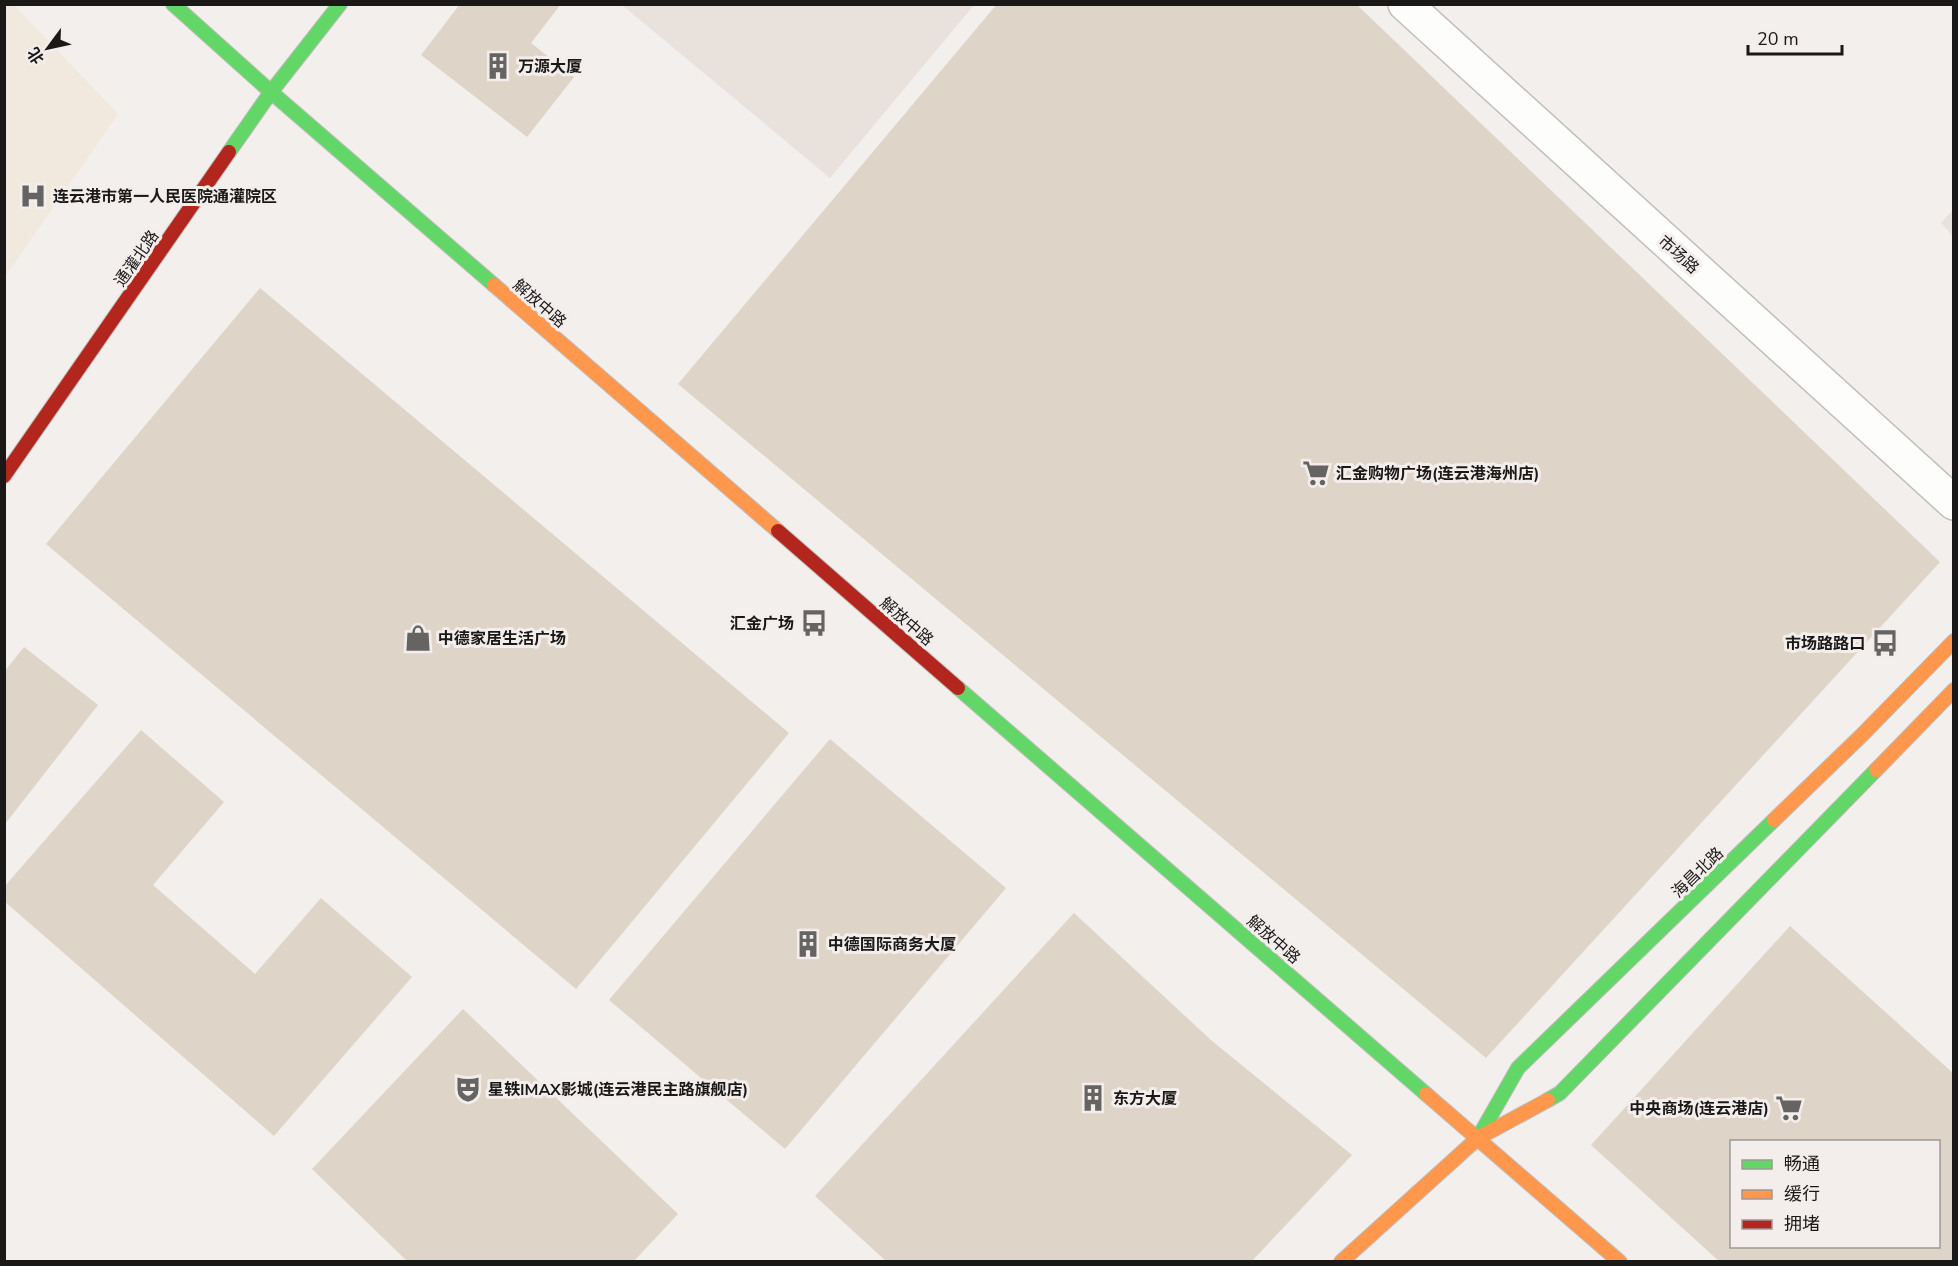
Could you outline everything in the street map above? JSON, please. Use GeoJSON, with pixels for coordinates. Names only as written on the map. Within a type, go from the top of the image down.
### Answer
{"type":"FeatureCollection","features":[{"type":"Feature","properties":{"kind":"main road","name":"解放中路"},"geometry":{"type":"LineString","coordinates":[[173,4],[271,92],[1620,1262]]}},
{"type":"Feature","properties":{"kind":"main road","name":"通灌北路"},"geometry":{"type":"LineString","coordinates":[[4,476],[271,92],[340,4]]}},
{"type":"Feature","properties":{"kind":"main road","name":"海昌北路"},"geometry":{"type":"LineString","coordinates":[[1478,1138],[1518,1068],[1862,735],[1953,640]]}},
{"type":"Feature","properties":{"kind":"main road","name":"海昌北路"},"geometry":{"type":"LineString","coordinates":[[1341,1262],[1478,1138],[1560,1093],[1953,690]]}},
{"type":"Feature","properties":{"kind":"street","name":"市场路"},"geometry":{"type":"LineString","coordinates":[[1406,4],[1953,503]]}},
{"type":"Feature","properties":{"kind":"shaded area","name":"连云港市第一人民医院通灌院区"},"geometry":{"type":"Polygon","coordinates":[[[13,4],[118,114],[5,277],[4,5],[13,4]]]}},
{"type":"Feature","properties":{"kind":"shaded area"},"geometry":{"type":"Polygon","coordinates":[[[622,5],[974,5],[830,178],[622,5]]]}},
{"type":"Feature","properties":{"kind":"shaded area"},"geometry":{"type":"Polygon","coordinates":[[[1953,210],[1953,236],[1941,223],[1953,210]]]}},
{"type":"Feature","properties":{"kind":"building","name":"万源大厦"},"geometry":{"type":"Polygon","coordinates":[[[460,4],[561,4],[531,43],[574,77],[527,137],[421,55],[460,4]]]}},
{"type":"Feature","properties":{"kind":"building","name":"汇金购物广场(连云港海州店)"},"geometry":{"type":"Polygon","coordinates":[[[997,4],[1356,4],[1940,562],[1486,1058],[678,384],[997,4]]]}},
{"type":"Feature","properties":{"kind":"building","name":"中德家居生活广场"},"geometry":{"type":"Polygon","coordinates":[[[260,288],[789,733],[576,989],[46,544],[260,288]]]}},
{"type":"Feature","properties":{"kind":"building"},"geometry":{"type":"Polygon","coordinates":[[[24,647],[98,705],[5,824],[5,671],[24,647]]]}},
{"type":"Feature","properties":{"kind":"building"},"geometry":{"type":"Polygon","coordinates":[[[141,730],[224,802],[153,885],[255,974],[321,898],[412,977],[274,1136],[4,901],[4,887],[141,730]]]}},
{"type":"Feature","properties":{"kind":"building","name":"中德国际商务大厦"},"geometry":{"type":"Polygon","coordinates":[[[830,739],[1006,888],[785,1149],[609,1000],[830,739]]]}},
{"type":"Feature","properties":{"kind":"building","name":"东方大厦"},"geometry":{"type":"Polygon","coordinates":[[[1074,913],[1212,1041],[1352,1155],[1251,1262],[887,1262],[815,1196],[1074,913]]]}},
{"type":"Feature","properties":{"kind":"building","name":"中央商场(连云港店)"},"geometry":{"type":"Polygon","coordinates":[[[1790,926],[1954,1074],[1954,1262],[1720,1262],[1591,1145],[1790,926]]]}},
{"type":"Feature","properties":{"kind":"building","name":"星轶IMAX影城(连云港民主路旗舰店)"},"geometry":{"type":"Polygon","coordinates":[[[463,1009],[678,1214],[633,1262],[408,1262],[312,1169],[463,1009]]]}},
{"type":"Feature","properties":{"kind":"traffic: fast"},"geometry":{"type":"LineString","coordinates":[[173,4],[494,285]]}},
{"type":"Feature","properties":{"kind":"traffic: fast"},"geometry":{"type":"LineString","coordinates":[[229,152],[271,92],[340,4]]}},
{"type":"Feature","properties":{"kind":"traffic: fast"},"geometry":{"type":"LineString","coordinates":[[958,688],[1426,1094]]}},
{"type":"Feature","properties":{"kind":"traffic: fast"},"geometry":{"type":"LineString","coordinates":[[1548,1100],[1560,1093],[1876,770]]}},
{"type":"Feature","properties":{"kind":"traffic: fast"},"geometry":{"type":"LineString","coordinates":[[1478,1138],[1518,1068],[1774,820]]}},
{"type":"Feature","properties":{"kind":"traffic: slow"},"geometry":{"type":"LineString","coordinates":[[494,285],[778,531]]}},
{"type":"Feature","properties":{"kind":"traffic: slow"},"geometry":{"type":"LineString","coordinates":[[1774,820],[1954,641]]}},
{"type":"Feature","properties":{"kind":"traffic: slow"},"geometry":{"type":"LineString","coordinates":[[1876,770],[1954,690]]}},
{"type":"Feature","properties":{"kind":"traffic: slow"},"geometry":{"type":"LineString","coordinates":[[1426,1094],[1620,1262]]}},
{"type":"Feature","properties":{"kind":"traffic: slow"},"geometry":{"type":"LineString","coordinates":[[1341,1262],[1478,1138],[1548,1100]]}},
{"type":"Feature","properties":{"kind":"traffic: jam"},"geometry":{"type":"LineString","coordinates":[[4,476],[229,152]]}},
{"type":"Feature","properties":{"kind":"traffic: jam"},"geometry":{"type":"LineString","coordinates":[[778,531],[958,688]]}},
{"type":"Feature","properties":{"kind":"place","name":"万源大厦"},"geometry":{"type":"Point","coordinates":[498,66]}},
{"type":"Feature","properties":{"kind":"place","name":"连云港市第一人民医院通灌院区"},"geometry":{"type":"Point","coordinates":[33,196]}},
{"type":"Feature","properties":{"kind":"place","name":"汇金购物广场(连云港海州店)"},"geometry":{"type":"Point","coordinates":[1316,473]}},
{"type":"Feature","properties":{"kind":"place","name":"汇金广场"},"geometry":{"type":"Point","coordinates":[814,623]}},
{"type":"Feature","properties":{"kind":"place","name":"中德家居生活广场"},"geometry":{"type":"Point","coordinates":[418,638]}},
{"type":"Feature","properties":{"kind":"place","name":"市场路路口"},"geometry":{"type":"Point","coordinates":[1885,643]}},
{"type":"Feature","properties":{"kind":"place","name":"中德国际商务大厦"},"geometry":{"type":"Point","coordinates":[808,944]}},
{"type":"Feature","properties":{"kind":"place","name":"星轶IMAX影城(连云港民主路旗舰店)"},"geometry":{"type":"Point","coordinates":[468,1089]}},
{"type":"Feature","properties":{"kind":"place","name":"东方大厦"},"geometry":{"type":"Point","coordinates":[1093,1098]}},
{"type":"Feature","properties":{"kind":"place","name":"中央商场(连云港店)"},"geometry":{"type":"Point","coordinates":[1789,1108]}}]}
